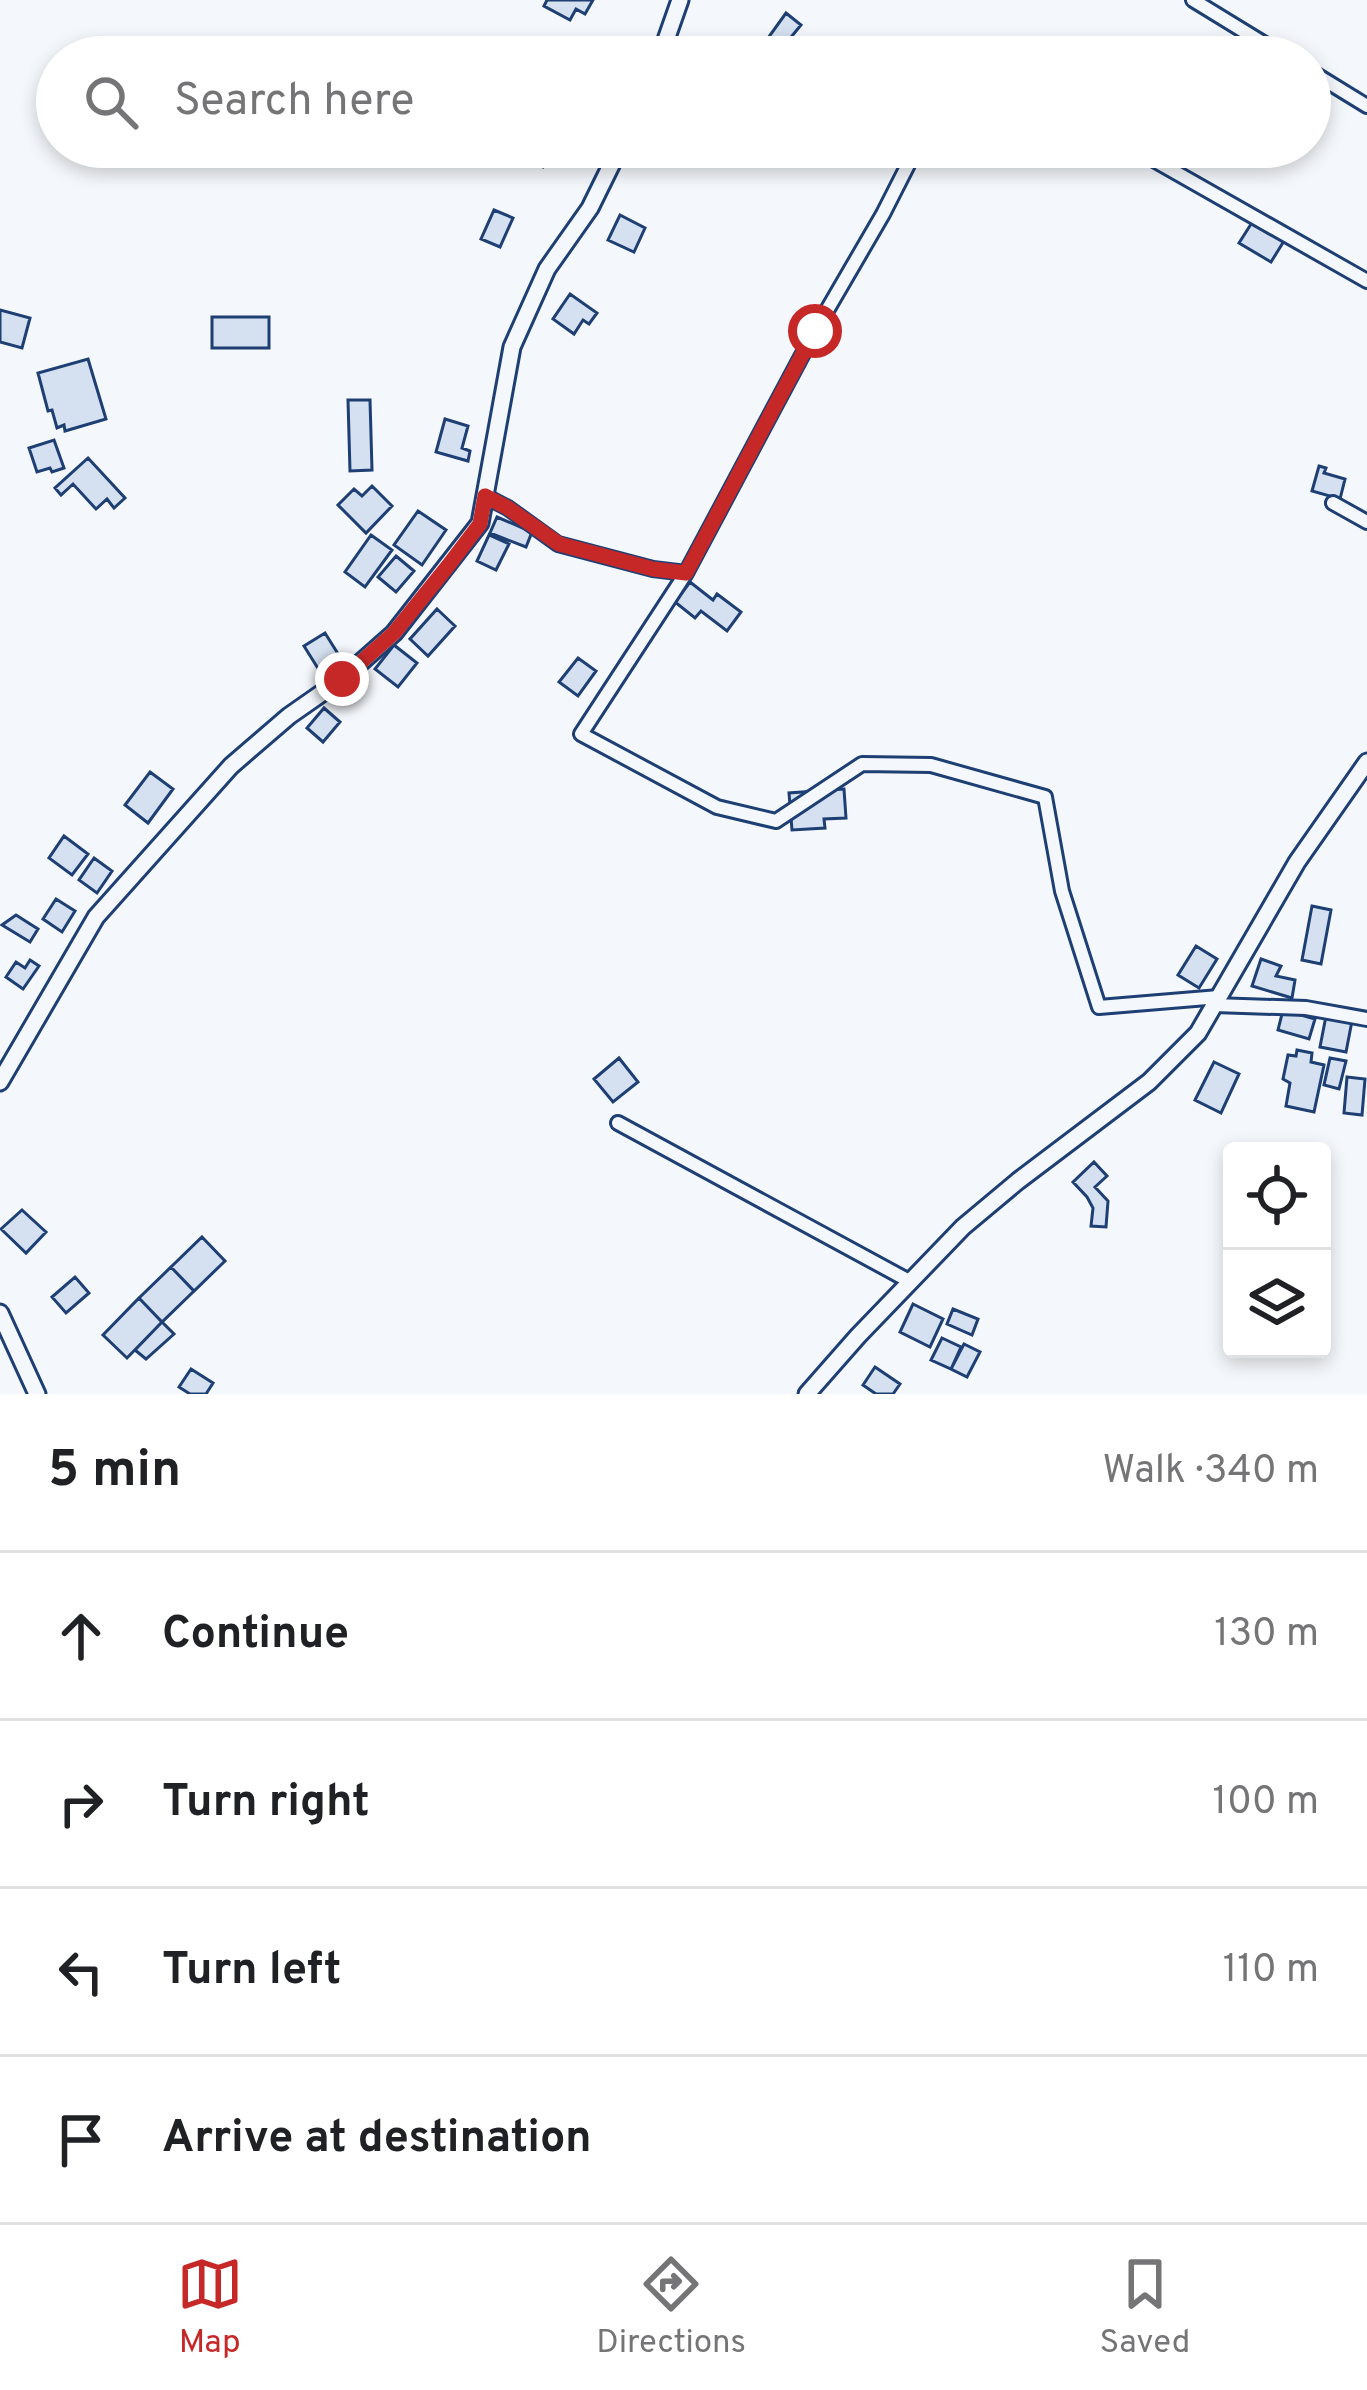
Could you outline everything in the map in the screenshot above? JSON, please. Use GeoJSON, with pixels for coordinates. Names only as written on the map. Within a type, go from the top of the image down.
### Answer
{"type":"FeatureCollection","features":[{"type":"Feature","properties":{"kind":"street"},"geometry":{"type":"LineString","coordinates":[[667,36],[680,0]]}},
{"type":"Feature","properties":{"kind":"street"},"geometry":{"type":"LineString","coordinates":[[1193,0],[1252,36]]}},
{"type":"Feature","properties":{"kind":"street"},"geometry":{"type":"LineString","coordinates":[[1331,84],[1367,106]]}},
{"type":"Feature","properties":{"kind":"street"},"geometry":{"type":"LineString","coordinates":[[0,1082],[96,917],[231,766],[394,633],[480,524],[512,347],[547,269],[590,208],[610,168]]}},
{"type":"Feature","properties":{"kind":"street"},"geometry":{"type":"LineString","coordinates":[[906,168],[686,573],[581,734],[717,807],[776,821],[862,764],[931,765],[1045,797],[1062,891],[1099,1007],[1217,1001],[1306,1008],[1367,1019]]}},
{"type":"Feature","properties":{"kind":"street"},"geometry":{"type":"LineString","coordinates":[[1168,168],[1367,281]]}},
{"type":"Feature","properties":{"kind":"street"},"geometry":{"type":"LineString","coordinates":[[485,496],[559,544],[686,573]]}},
{"type":"Feature","properties":{"kind":"street"},"geometry":{"type":"LineString","coordinates":[[1334,502],[1367,522]]}},
{"type":"Feature","properties":{"kind":"street"},"geometry":{"type":"LineString","coordinates":[[807,1394],[963,1226],[1150,1082],[1198,1033],[1297,862],[1367,761]]}},
{"type":"Feature","properties":{"kind":"street"},"geometry":{"type":"LineString","coordinates":[[618,1123],[910,1282]]}},
{"type":"Feature","properties":{"kind":"street"},"geometry":{"type":"LineString","coordinates":[[0,1313],[37,1394]]}},
{"type":"Feature","properties":{"kind":"building"},"geometry":{"type":"Polygon","coordinates":[[[547,0],[593,0],[585,14],[576,9],[570,20],[544,6],[547,0]]]}},
{"type":"Feature","properties":{"kind":"building"},"geometry":{"type":"Polygon","coordinates":[[[786,13],[801,25],[792,36],[769,36],[786,13]]]}},
{"type":"Feature","properties":{"kind":"building"},"geometry":{"type":"Polygon","coordinates":[[[494,210],[513,218],[500,247],[481,239],[494,210]]]}},
{"type":"Feature","properties":{"kind":"building"},"geometry":{"type":"Polygon","coordinates":[[[620,215],[645,228],[634,252],[608,240],[620,215]]]}},
{"type":"Feature","properties":{"kind":"building"},"geometry":{"type":"Polygon","coordinates":[[[1253,221],[1284,241],[1271,262],[1239,243],[1253,221]]]}},
{"type":"Feature","properties":{"kind":"building"},"geometry":{"type":"Polygon","coordinates":[[[570,294],[597,313],[589,324],[583,320],[574,334],[553,319],[570,294]]]}},
{"type":"Feature","properties":{"kind":"building"},"geometry":{"type":"Polygon","coordinates":[[[0,310],[30,318],[22,348],[0,342],[0,310]]]}},
{"type":"Feature","properties":{"kind":"building"},"geometry":{"type":"Polygon","coordinates":[[[212,317],[269,317],[269,348],[212,348],[212,317]]]}},
{"type":"Feature","properties":{"kind":"building"},"geometry":{"type":"Polygon","coordinates":[[[88,359],[106,419],[65,431],[64,425],[57,428],[38,373],[88,359]]]}},
{"type":"Feature","properties":{"kind":"building"},"geometry":{"type":"Polygon","coordinates":[[[348,400],[370,400],[372,470],[350,471],[348,400]]]}},
{"type":"Feature","properties":{"kind":"building"},"geometry":{"type":"Polygon","coordinates":[[[445,419],[468,426],[462,448],[470,451],[468,461],[436,452],[445,419]]]}},
{"type":"Feature","properties":{"kind":"building"},"geometry":{"type":"Polygon","coordinates":[[[54,440],[64,468],[37,472],[29,448],[54,440]]]}},
{"type":"Feature","properties":{"kind":"building"},"geometry":{"type":"Polygon","coordinates":[[[88,458],[125,498],[114,508],[107,499],[96,509],[73,484],[61,495],[55,488],[88,458]]]}},
{"type":"Feature","properties":{"kind":"building"},"geometry":{"type":"Polygon","coordinates":[[[1319,466],[1326,468],[1324,473],[1345,479],[1340,499],[1312,491],[1319,466]]]}},
{"type":"Feature","properties":{"kind":"building"},"geometry":{"type":"Polygon","coordinates":[[[372,486],[392,506],[366,533],[338,505],[354,489],[362,496],[372,486]]]}},
{"type":"Feature","properties":{"kind":"building"},"geometry":{"type":"Polygon","coordinates":[[[418,511],[446,530],[422,565],[394,545],[418,511]]]}},
{"type":"Feature","properties":{"kind":"building"},"geometry":{"type":"Polygon","coordinates":[[[497,517],[532,532],[526,547],[490,533],[497,517]]]}},
{"type":"Feature","properties":{"kind":"building"},"geometry":{"type":"Polygon","coordinates":[[[371,535],[392,550],[365,587],[345,572],[371,535]]]}},
{"type":"Feature","properties":{"kind":"building"},"geometry":{"type":"Polygon","coordinates":[[[489,535],[509,544],[496,570],[477,561],[489,535]]]}},
{"type":"Feature","properties":{"kind":"building"},"geometry":{"type":"Polygon","coordinates":[[[396,556],[414,571],[396,592],[378,577],[396,556]]]}},
{"type":"Feature","properties":{"kind":"building"},"geometry":{"type":"Polygon","coordinates":[[[690,582],[713,600],[717,594],[741,612],[727,631],[701,611],[695,618],[675,602],[690,582]]]}},
{"type":"Feature","properties":{"kind":"building"},"geometry":{"type":"Polygon","coordinates":[[[437,609],[455,626],[428,656],[410,639],[437,609]]]}},
{"type":"Feature","properties":{"kind":"building"},"geometry":{"type":"Polygon","coordinates":[[[325,633],[345,665],[324,678],[304,646],[325,633]]]}},
{"type":"Feature","properties":{"kind":"building"},"geometry":{"type":"Polygon","coordinates":[[[394,645],[417,663],[398,687],[375,669],[394,645]]]}},
{"type":"Feature","properties":{"kind":"building"},"geometry":{"type":"Polygon","coordinates":[[[578,658],[596,671],[578,696],[559,682],[578,658]]]}},
{"type":"Feature","properties":{"kind":"building"},"geometry":{"type":"Polygon","coordinates":[[[324,708],[340,722],[323,742],[307,728],[324,708]]]}},
{"type":"Feature","properties":{"kind":"building"},"geometry":{"type":"Polygon","coordinates":[[[150,772],[173,789],[148,823],[125,805],[150,772]]]}},
{"type":"Feature","properties":{"kind":"building"},"geometry":{"type":"Polygon","coordinates":[[[844,789],[846,818],[824,819],[825,828],[792,830],[789,793],[844,789]]]}},
{"type":"Feature","properties":{"kind":"building"},"geometry":{"type":"Polygon","coordinates":[[[64,836],[88,854],[72,875],[49,858],[64,836]]]}},
{"type":"Feature","properties":{"kind":"building"},"geometry":{"type":"Polygon","coordinates":[[[94,858],[112,871],[97,893],[79,880],[94,858]]]}},
{"type":"Feature","properties":{"kind":"building"},"geometry":{"type":"Polygon","coordinates":[[[56,899],[75,911],[62,932],[43,919],[56,899]]]}},
{"type":"Feature","properties":{"kind":"building"},"geometry":{"type":"Polygon","coordinates":[[[1312,906],[1331,910],[1321,964],[1302,960],[1312,906]]]}},
{"type":"Feature","properties":{"kind":"building"},"geometry":{"type":"Polygon","coordinates":[[[16,915],[38,929],[30,942],[2,925],[16,915]]]}},
{"type":"Feature","properties":{"kind":"building"},"geometry":{"type":"Polygon","coordinates":[[[1196,946],[1217,959],[1199,988],[1178,975],[1196,946]]]}},
{"type":"Feature","properties":{"kind":"building"},"geometry":{"type":"Polygon","coordinates":[[[1261,959],[1281,966],[1276,976],[1295,980],[1292,998],[1252,986],[1261,959]]]}},
{"type":"Feature","properties":{"kind":"building"},"geometry":{"type":"Polygon","coordinates":[[[30,960],[39,966],[23,989],[6,977],[16,962],[25,968],[30,960]]]}},
{"type":"Feature","properties":{"kind":"building"},"geometry":{"type":"Polygon","coordinates":[[[1283,1010],[1315,1019],[1309,1039],[1278,1030],[1283,1010]]]}},
{"type":"Feature","properties":{"kind":"building"},"geometry":{"type":"Polygon","coordinates":[[[1326,1016],[1352,1021],[1346,1052],[1320,1047],[1326,1016]]]}},
{"type":"Feature","properties":{"kind":"building"},"geometry":{"type":"Polygon","coordinates":[[[1297,1050],[1312,1053],[1311,1062],[1324,1065],[1314,1112],[1286,1106],[1290,1083],[1283,1079],[1288,1055],[1296,1056],[1297,1050]]]}},
{"type":"Feature","properties":{"kind":"building"},"geometry":{"type":"Polygon","coordinates":[[[619,1058],[638,1082],[613,1102],[594,1079],[619,1058]]]}},
{"type":"Feature","properties":{"kind":"building"},"geometry":{"type":"Polygon","coordinates":[[[1330,1058],[1346,1061],[1339,1089],[1324,1085],[1330,1058]]]}},
{"type":"Feature","properties":{"kind":"building"},"geometry":{"type":"Polygon","coordinates":[[[1214,1062],[1239,1074],[1221,1113],[1195,1100],[1214,1062]]]}},
{"type":"Feature","properties":{"kind":"building"},"geometry":{"type":"Polygon","coordinates":[[[1347,1077],[1365,1079],[1362,1115],[1344,1113],[1347,1077]]]}},
{"type":"Feature","properties":{"kind":"building"},"geometry":{"type":"Polygon","coordinates":[[[1094,1162],[1107,1176],[1095,1187],[1108,1201],[1106,1227],[1091,1226],[1093,1208],[1073,1182],[1094,1162]]]}},
{"type":"Feature","properties":{"kind":"building"},"geometry":{"type":"Polygon","coordinates":[[[22,1210],[46,1232],[26,1253],[1,1229],[22,1210]]]}},
{"type":"Feature","properties":{"kind":"building"},"geometry":{"type":"Polygon","coordinates":[[[202,1237],[225,1261],[194,1291],[171,1267],[202,1237]]]}},
{"type":"Feature","properties":{"kind":"building"},"geometry":{"type":"Polygon","coordinates":[[[171,1267],[194,1291],[162,1322],[139,1298],[171,1267]]]}},
{"type":"Feature","properties":{"kind":"building"},"geometry":{"type":"Polygon","coordinates":[[[75,1277],[89,1293],[66,1313],[52,1297],[75,1277]]]}},
{"type":"Feature","properties":{"kind":"building"},"geometry":{"type":"Polygon","coordinates":[[[139,1298],[162,1322],[127,1358],[103,1335],[139,1298]]]}},
{"type":"Feature","properties":{"kind":"building"},"geometry":{"type":"Polygon","coordinates":[[[913,1304],[943,1319],[930,1347],[900,1332],[913,1304]]]}},
{"type":"Feature","properties":{"kind":"building"},"geometry":{"type":"Polygon","coordinates":[[[953,1309],[978,1319],[972,1335],[947,1324],[953,1309]]]}},
{"type":"Feature","properties":{"kind":"building"},"geometry":{"type":"Polygon","coordinates":[[[162,1322],[174,1334],[146,1359],[135,1350],[162,1322]]]}},
{"type":"Feature","properties":{"kind":"building"},"geometry":{"type":"Polygon","coordinates":[[[942,1338],[961,1347],[951,1369],[931,1360],[942,1338]]]}},
{"type":"Feature","properties":{"kind":"building"},"geometry":{"type":"Polygon","coordinates":[[[964,1344],[980,1352],[967,1377],[951,1369],[964,1344]]]}},
{"type":"Feature","properties":{"kind":"building"},"geometry":{"type":"Polygon","coordinates":[[[875,1367],[900,1384],[893,1394],[876,1394],[863,1385],[875,1367]]]}},
{"type":"Feature","properties":{"kind":"building"},"geometry":{"type":"Polygon","coordinates":[[[191,1369],[213,1383],[206,1394],[190,1394],[179,1387],[191,1369]]]}},
{"type":"Feature","properties":{"kind":"route"},"geometry":{"type":"LineString","coordinates":[[342,679],[394,633],[448,566],[480,524],[485,496],[559,544],[686,573],[815,331]]}}]}
